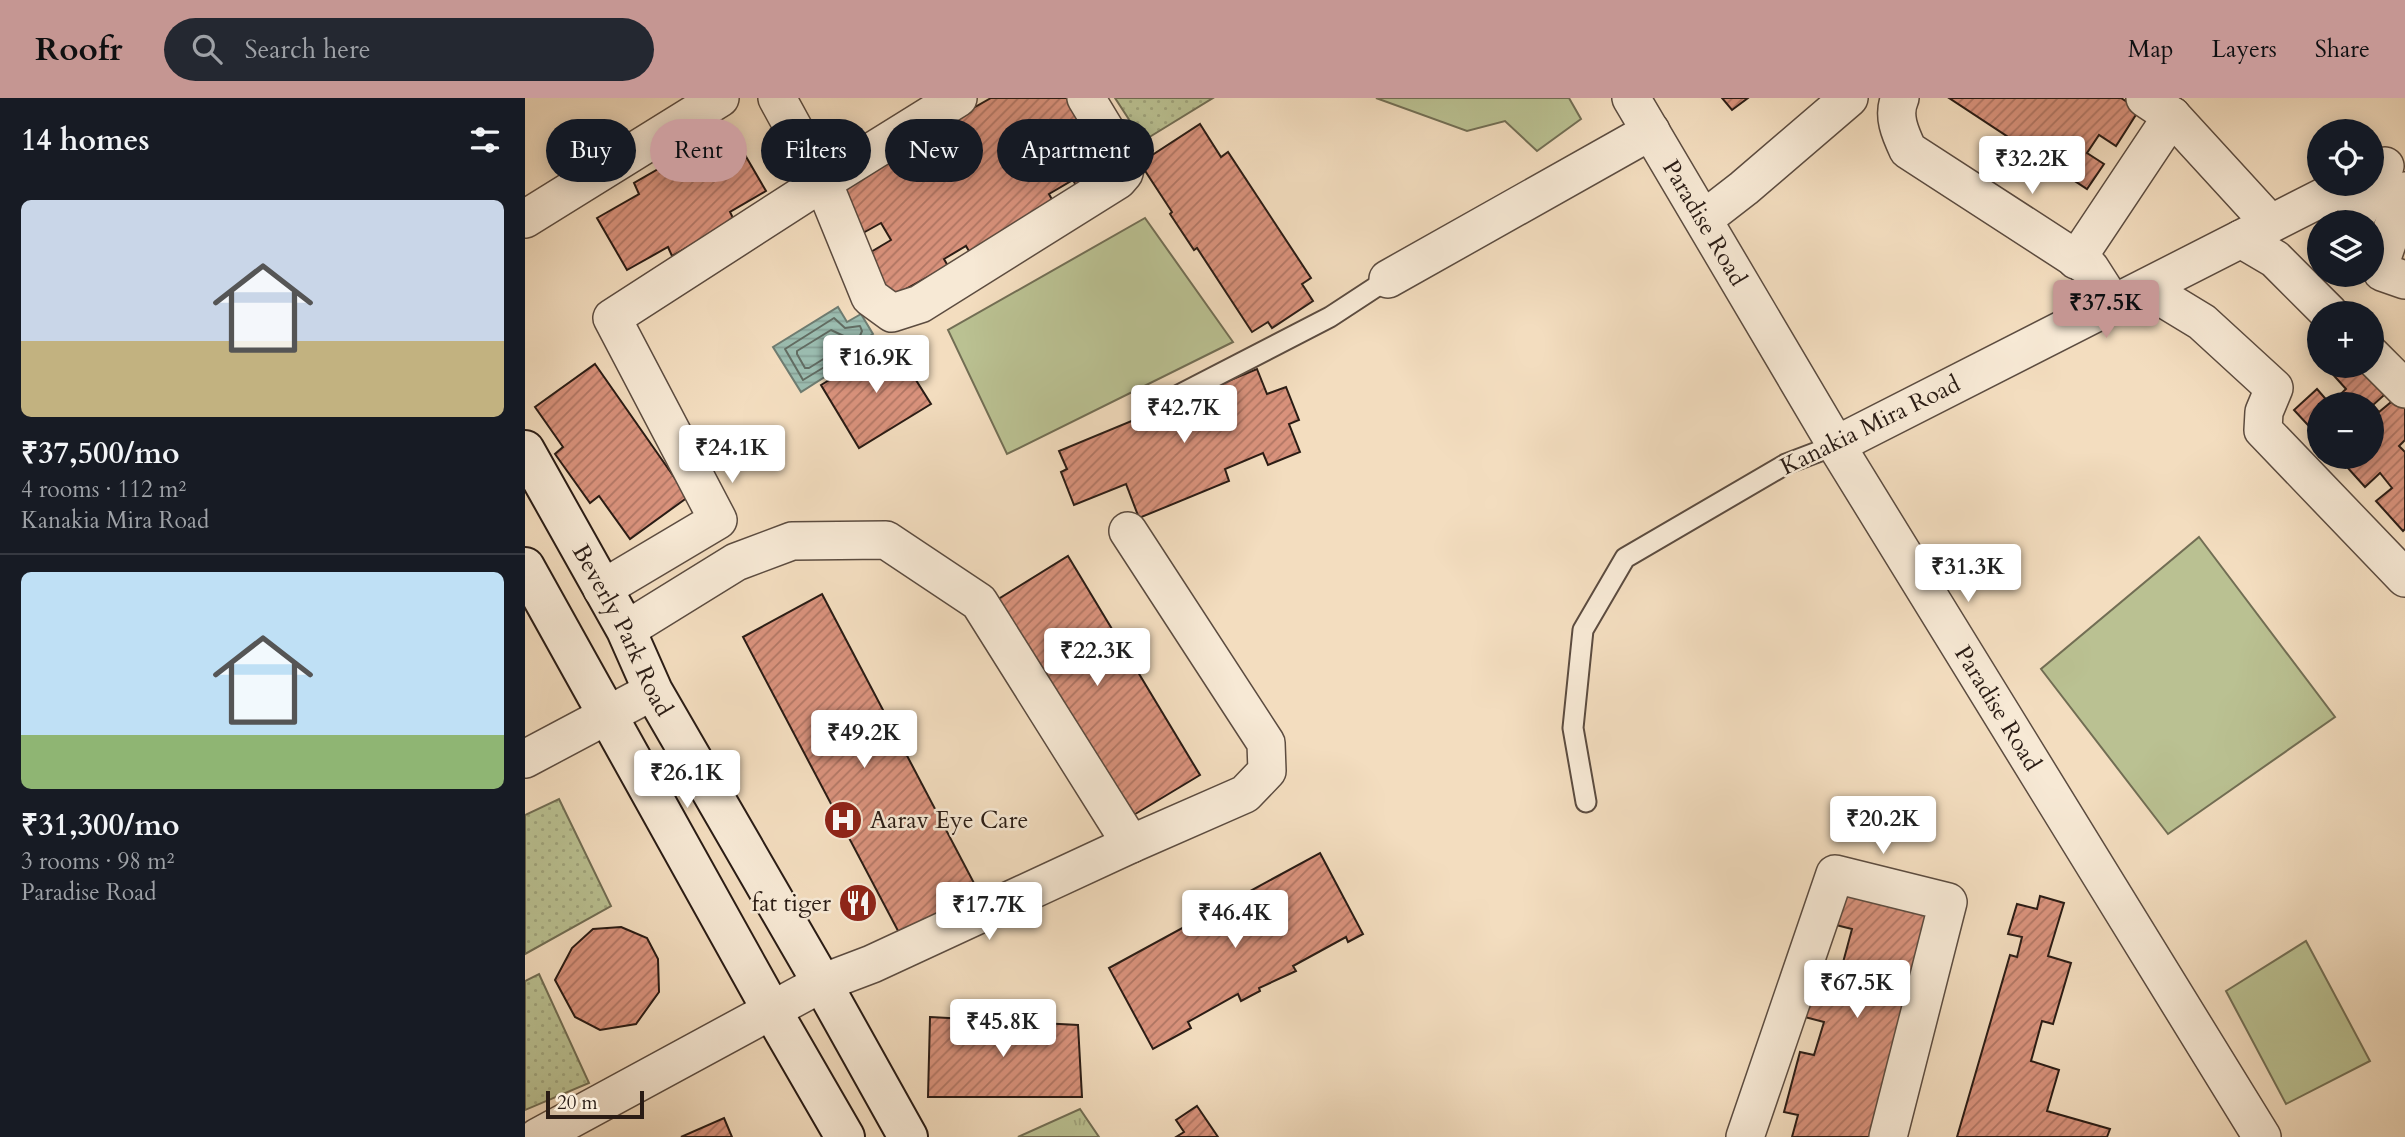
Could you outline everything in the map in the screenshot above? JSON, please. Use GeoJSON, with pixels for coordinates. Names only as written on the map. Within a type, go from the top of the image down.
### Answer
{"type":"FeatureCollection","features":[{"type":"Feature","properties":{"kind":"main road","name":"Beverly Park Road"},"geometry":{"type":"LineString","coordinates":[[525,450],[626,630],[653,691],[908,1137]]}},
{"type":"Feature","properties":{"kind":"main road"},"geometry":{"type":"LineString","coordinates":[[525,567],[845,1137]]}},
{"type":"Feature","properties":{"kind":"street"},"geometry":{"type":"LineString","coordinates":[[525,219],[720,98]]}},
{"type":"Feature","properties":{"kind":"street"},"geometry":{"type":"LineString","coordinates":[[777,98],[788,119]]}},
{"type":"Feature","properties":{"kind":"street"},"geometry":{"type":"LineString","coordinates":[[871,152],[958,98]]}},
{"type":"Feature","properties":{"kind":"street"},"geometry":{"type":"LineString","coordinates":[[603,589],[718,520],[612,318],[823,182],[870,297],[892,313],[920,304],[1118,180],[1124,173],[1126,164],[1086,98]]}},
{"type":"Feature","properties":{"kind":"street","name":"Paradise Road"},"geometry":{"type":"LineString","coordinates":[[1631,98],[1836,445],[2262,1137]]}},
{"type":"Feature","properties":{"kind":"street"},"geometry":{"type":"LineString","coordinates":[[1704,219],[1849,98]]}},
{"type":"Feature","properties":{"kind":"street"},"geometry":{"type":"LineString","coordinates":[[1900,98],[1896,107],[1900,133],[1908,150],[2090,268],[2113,304]]}},
{"type":"Feature","properties":{"kind":"street"},"geometry":{"type":"LineString","coordinates":[[2076,260],[2158,107],[2275,259],[2317,301]]}},
{"type":"Feature","properties":{"kind":"street"},"geometry":{"type":"LineString","coordinates":[[1388,279],[1651,131]]}},
{"type":"Feature","properties":{"kind":"street"},"geometry":{"type":"LineString","coordinates":[[2362,210],[2392,171]]}},
{"type":"Feature","properties":{"kind":"street"},"geometry":{"type":"LineString","coordinates":[[2392,171],[2382,272],[2405,280]]}},
{"type":"Feature","properties":{"kind":"street","name":"Kanakia Mira Road"},"geometry":{"type":"LineString","coordinates":[[1836,445],[2325,196]]}},
{"type":"Feature","properties":{"kind":"street"},"geometry":{"type":"LineString","coordinates":[[2384,287],[2405,309]]}},
{"type":"Feature","properties":{"kind":"street"},"geometry":{"type":"LineString","coordinates":[[2146,288],[2201,322],[2274,388],[2264,412],[2263,430],[2405,578]]}},
{"type":"Feature","properties":{"kind":"street"},"geometry":{"type":"LineString","coordinates":[[2384,368],[2405,389]]}},
{"type":"Feature","properties":{"kind":"street"},"geometry":{"type":"LineString","coordinates":[[538,1137],[822,983],[873,964],[1245,794],[1267,771],[1266,743],[1128,531]]}},
{"type":"Feature","properties":{"kind":"street"},"geometry":{"type":"LineString","coordinates":[[626,630],[736,562],[792,541],[886,540],[979,602],[1131,844]]}},
{"type":"Feature","properties":{"kind":"street"},"geometry":{"type":"LineString","coordinates":[[525,759],[653,691]]}},
{"type":"Feature","properties":{"kind":"street"},"geometry":{"type":"LineString","coordinates":[[1745,1137],[1835,874],[1948,902],[1888,1137]]}},
{"type":"Feature","properties":{"kind":"lane"},"geometry":{"type":"LineString","coordinates":[[1177,396],[1330,317],[1388,279]]}},
{"type":"Feature","properties":{"kind":"lane","name":"Kanakia Mira Road"},"geometry":{"type":"LineString","coordinates":[[1586,802],[1573,728],[1583,630],[1625,558],[1786,464],[1836,445]]}},
{"type":"Feature","properties":{"kind":"green space"},"geometry":{"type":"Polygon","coordinates":[[[1115,98],[1213,98],[1154,134],[1154,119],[1129,119],[1115,98]]]}},
{"type":"Feature","properties":{"kind":"green space"},"geometry":{"type":"Polygon","coordinates":[[[1376,98],[1569,98],[1581,119],[1537,151],[1505,121],[1467,131],[1376,98]]]}},
{"type":"Feature","properties":{"kind":"green space"},"geometry":{"type":"Polygon","coordinates":[[[1145,218],[1233,342],[1007,454],[948,330],[1145,218]]]}},
{"type":"Feature","properties":{"kind":"green space"},"geometry":{"type":"Polygon","coordinates":[[[2199,537],[2335,717],[2168,834],[2041,669],[2199,537]]]}},
{"type":"Feature","properties":{"kind":"green space"},"geometry":{"type":"Polygon","coordinates":[[[559,799],[611,906],[525,954],[525,815],[559,799]]]}},
{"type":"Feature","properties":{"kind":"green space"},"geometry":{"type":"Polygon","coordinates":[[[2306,941],[2370,1061],[2286,1104],[2226,991],[2306,941]]]}},
{"type":"Feature","properties":{"kind":"green space"},"geometry":{"type":"Polygon","coordinates":[[[539,974],[589,1083],[525,1110],[525,981],[539,974]]]}},
{"type":"Feature","properties":{"kind":"green space"},"geometry":{"type":"Polygon","coordinates":[[[1080,1109],[1099,1137],[1018,1137],[1080,1109]]]}},
{"type":"Feature","properties":{"kind":"water"},"geometry":{"type":"Polygon","coordinates":[[[838,307],[847,322],[861,314],[873,334],[865,339],[870,348],[801,392],[773,347],[838,307]]]}},
{"type":"Feature","properties":{"kind":"building"},"geometry":{"type":"Polygon","coordinates":[[[991,98],[1075,98],[1087,119],[997,119],[997,182],[1070,182],[1049,194],[1055,205],[970,253],[966,246],[944,259],[948,266],[888,299],[864,256],[891,240],[881,223],[854,238],[827,191],[843,182],[871,182],[871,166],[885,158],[885,182],[983,182],[983,119],[954,119],[991,98]]]}},
{"type":"Feature","properties":{"kind":"building"},"geometry":{"type":"Polygon","coordinates":[[[1722,98],[1748,98],[1732,110],[1722,98]]]}},
{"type":"Feature","properties":{"kind":"building"},"geometry":{"type":"Polygon","coordinates":[[[1949,98],[2121,98],[2139,110],[2116,146],[2099,135],[2087,153],[2104,164],[2087,189],[1949,98]]]}},
{"type":"Feature","properties":{"kind":"building"},"geometry":{"type":"Polygon","coordinates":[[[1200,124],[1221,157],[1228,152],[1311,278],[1302,284],[1313,301],[1272,328],[1268,322],[1252,332],[1197,248],[1194,250],[1170,214],[1172,212],[1152,182],[1154,154],[1200,124]]]}},
{"type":"Feature","properties":{"kind":"building"},"geometry":{"type":"Polygon","coordinates":[[[747,158],[766,191],[730,212],[734,220],[672,256],[668,247],[627,270],[597,218],[639,194],[634,183],[650,174],[650,182],[747,182],[747,158]]]}},
{"type":"Feature","properties":{"kind":"building"},"geometry":{"type":"Polygon","coordinates":[[[1074,182],[1095,182],[1079,191],[1074,182]]]}},
{"type":"Feature","properties":{"kind":"building"},"geometry":{"type":"Polygon","coordinates":[[[892,342],[931,404],[859,448],[821,385],[892,342]]]}},
{"type":"Feature","properties":{"kind":"building"},"geometry":{"type":"Polygon","coordinates":[[[595,364],[688,497],[630,539],[599,496],[590,503],[555,454],[563,447],[535,407],[595,364]]]}},
{"type":"Feature","properties":{"kind":"building"},"geometry":{"type":"Polygon","coordinates":[[[1257,369],[1267,394],[1286,387],[1299,420],[1289,424],[1300,452],[1268,465],[1263,453],[1225,469],[1229,481],[1139,518],[1126,484],[1074,505],[1061,472],[1067,469],[1059,451],[1257,369]]]}},
{"type":"Feature","properties":{"kind":"building"},"geometry":{"type":"Polygon","coordinates":[[[2336,378],[2384,378],[2393,387],[2384,395],[2384,392],[2343,392],[2346,389],[2336,378]]]}},
{"type":"Feature","properties":{"kind":"building"},"geometry":{"type":"Polygon","coordinates":[[[2307,398],[2307,424],[2294,410],[2307,398]]]}},
{"type":"Feature","properties":{"kind":"building"},"geometry":{"type":"Polygon","coordinates":[[[2396,398],[2405,408],[2405,440],[2399,446],[2405,452],[2403,531],[2376,501],[2392,488],[2380,473],[2365,487],[2349,469],[2384,469],[2384,408],[2396,398]]]}},
{"type":"Feature","properties":{"kind":"building"},"geometry":{"type":"Polygon","coordinates":[[[1068,556],[1200,775],[1127,819],[995,601],[1068,556]]]}},
{"type":"Feature","properties":{"kind":"building"},"geometry":{"type":"Polygon","coordinates":[[[822,594],[985,904],[906,946],[743,637],[822,594]]]}},
{"type":"Feature","properties":{"kind":"building"},"geometry":{"type":"Polygon","coordinates":[[[1320,853],[1363,934],[1348,942],[1346,937],[1293,966],[1296,971],[1259,988],[1260,991],[1241,1001],[1238,994],[1188,1022],[1191,1028],[1153,1049],[1109,968],[1320,853]]]}},
{"type":"Feature","properties":{"kind":"building"},"geometry":{"type":"Polygon","coordinates":[[[1845,893],[1934,917],[1873,1137],[1792,1137],[1798,1115],[1784,1112],[1800,1052],[1814,1055],[1824,1022],[1797,1015],[1811,962],[1841,970],[1852,929],[1836,925],[1845,893]]]}},
{"type":"Feature","properties":{"kind":"building"},"geometry":{"type":"Polygon","coordinates":[[[2040,896],[2064,903],[2048,956],[2071,963],[2053,1024],[2042,1021],[2031,1061],[2059,1070],[2047,1111],[2110,1129],[2107,1137],[1957,1137],[2010,955],[2017,957],[2022,937],[2008,934],[2017,904],[2037,909],[2040,896]]]}},
{"type":"Feature","properties":{"kind":"building"},"geometry":{"type":"Polygon","coordinates":[[[621,927],[647,938],[658,959],[659,992],[636,1024],[600,1030],[575,1017],[555,980],[572,948],[593,929],[621,927]]]}},
{"type":"Feature","properties":{"kind":"building"},"geometry":{"type":"Polygon","coordinates":[[[930,1017],[1078,1025],[1082,1097],[928,1097],[930,1017]]]}},
{"type":"Feature","properties":{"kind":"building"},"geometry":{"type":"Polygon","coordinates":[[[1197,1106],[1218,1137],[1176,1137],[1184,1132],[1176,1120],[1197,1106]]]}},
{"type":"Feature","properties":{"kind":"building"},"geometry":{"type":"Polygon","coordinates":[[[724,1118],[732,1137],[681,1137],[724,1118]]]}},
{"type":"Feature","properties":{"kind":"place","name":"Aarav Eye Care"},"geometry":{"type":"Point","coordinates":[843,820]}},
{"type":"Feature","properties":{"kind":"place","name":"fat tiger"},"geometry":{"type":"Point","coordinates":[858,903]}}]}
